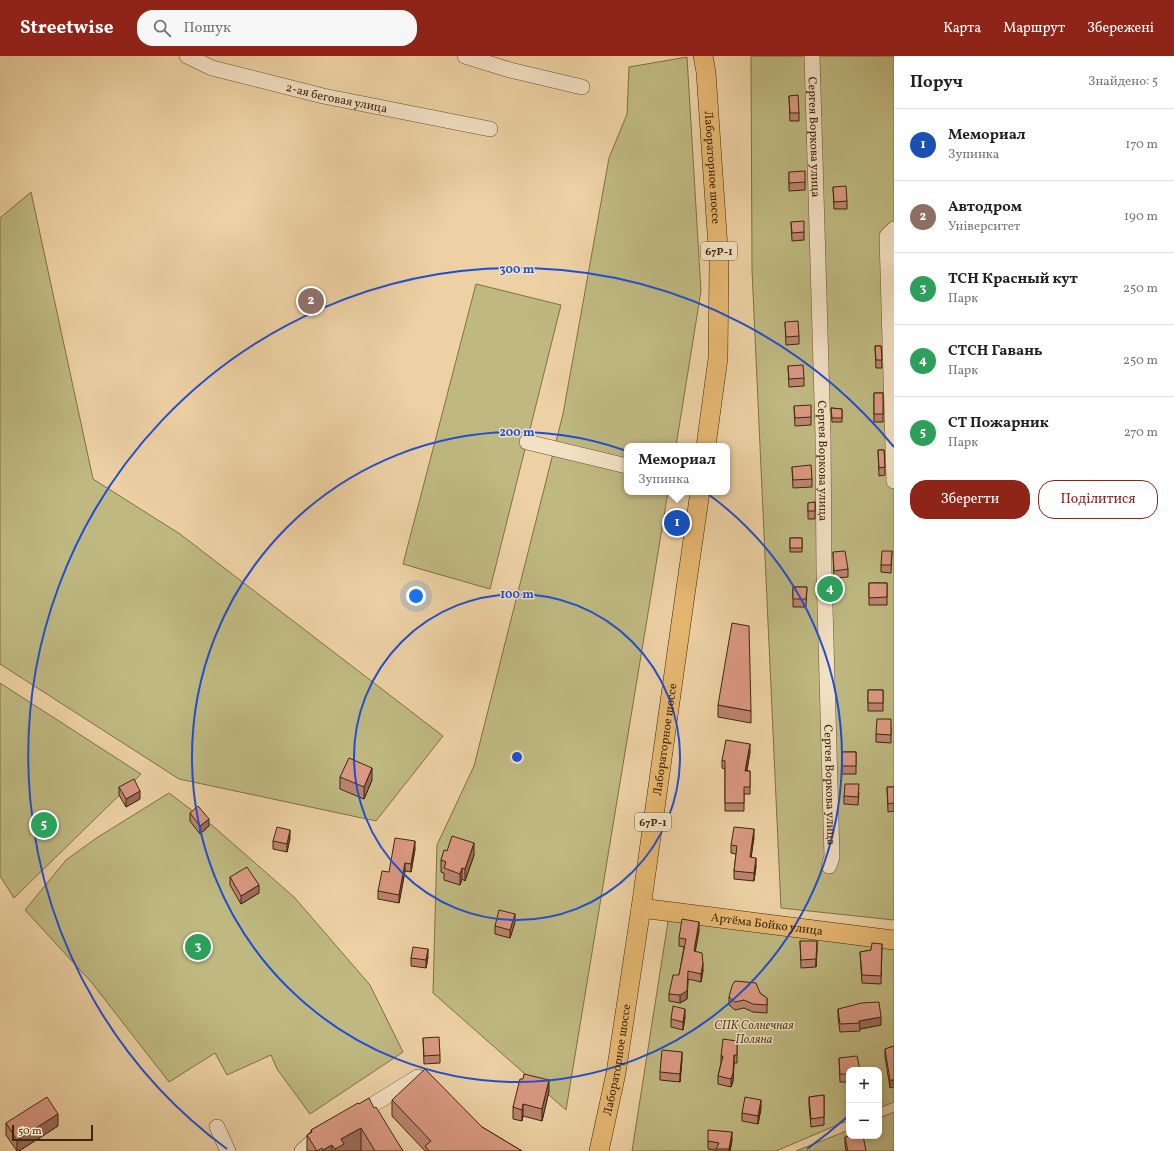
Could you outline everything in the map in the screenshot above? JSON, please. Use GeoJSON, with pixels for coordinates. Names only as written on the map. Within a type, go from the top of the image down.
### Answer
{"type":"FeatureCollection","features":[{"type":"Feature","properties":{"kind":"main road","name":"Лабораторное шоссе"},"geometry":{"type":"LineString","coordinates":[[703,56],[706,72],[720,262],[718,358],[706,443]]}},
{"type":"Feature","properties":{"kind":"main road","name":"Лабораторное шоссе"},"geometry":{"type":"LineString","coordinates":[[599,1151],[616,1072],[641,908],[700,495]]}},
{"type":"Feature","properties":{"kind":"main road","name":"Артёма Бойко улица"},"geometry":{"type":"LineString","coordinates":[[641,908],[894,940]]}},
{"type":"Feature","properties":{"kind":"street","name":"2-ая беговая улица"},"geometry":{"type":"LineString","coordinates":[[186,56],[212,68],[323,96],[490,130]]}},
{"type":"Feature","properties":{"kind":"street"},"geometry":{"type":"LineString","coordinates":[[465,56],[510,70],[582,87]]}},
{"type":"Feature","properties":{"kind":"street","name":"Сергея Воркова улица"},"geometry":{"type":"LineString","coordinates":[[812,56],[823,435],[824,570],[832,857],[829,866]]}},
{"type":"Feature","properties":{"kind":"street"},"geometry":{"type":"LineString","coordinates":[[894,229],[887,236],[894,481]]}},
{"type":"Feature","properties":{"kind":"street"},"geometry":{"type":"LineString","coordinates":[[527,442],[624,465]]}},
{"type":"Feature","properties":{"kind":"street"},"geometry":{"type":"LineString","coordinates":[[302,1151],[313,1141],[418,1077]]}},
{"type":"Feature","properties":{"kind":"street"},"geometry":{"type":"LineString","coordinates":[[217,1127],[228,1151]]}},
{"type":"Feature","properties":{"kind":"green space"},"geometry":{"type":"Polygon","coordinates":[[[751,56],[894,56],[894,920],[781,908],[752,270],[751,56]]]}},
{"type":"Feature","properties":{"kind":"green space"},"geometry":{"type":"Polygon","coordinates":[[[687,57],[701,291],[676,443],[624,443],[624,495],[668,495],[566,1110],[433,993],[437,845],[474,766],[563,414],[609,158],[627,114],[629,67],[687,57]]]}},
{"type":"Feature","properties":{"kind":"green space"},"geometry":{"type":"Polygon","coordinates":[[[31,192],[93,479],[180,534],[443,736],[376,821],[179,779],[0,664],[0,218],[31,192]]]}},
{"type":"Feature","properties":{"kind":"green space"},"geometry":{"type":"Polygon","coordinates":[[[476,284],[561,305],[490,589],[403,564],[476,284]]]}},
{"type":"Feature","properties":{"kind":"green space"},"geometry":{"type":"Polygon","coordinates":[[[0,683],[141,774],[14,898],[0,876],[0,683]]]}},
{"type":"Feature","properties":{"kind":"green space"},"geometry":{"type":"Polygon","coordinates":[[[169,793],[214,827],[294,897],[370,985],[403,1052],[310,1114],[277,1069],[271,1055],[227,1075],[215,1053],[169,1082],[92,983],[25,910],[66,860],[98,837],[169,793]]]}},
{"type":"Feature","properties":{"kind":"green space","name":"СПК Солнечная Поляна"},"geometry":{"type":"Polygon","coordinates":[[[669,915],[894,943],[894,1102],[882,1107],[882,1067],[846,1067],[846,1121],[776,1151],[632,1151],[669,915]]]}},
{"type":"Feature","properties":{"kind":"green space"},"geometry":{"type":"Polygon","coordinates":[[[894,1112],[894,1151],[796,1151],[846,1131],[846,1139],[882,1139],[882,1117],[894,1112]]]}},
{"type":"Feature","properties":{"kind":"building"},"geometry":{"type":"Polygon","coordinates":[[[798,95],[799,113],[790,113],[789,96],[798,95]]]}},
{"type":"Feature","properties":{"kind":"building"},"geometry":{"type":"Polygon","coordinates":[[[805,171],[805,182],[789,183],[789,172],[805,171]]]}},
{"type":"Feature","properties":{"kind":"building"},"geometry":{"type":"Polygon","coordinates":[[[846,186],[847,201],[834,202],[833,187],[846,186]]]}},
{"type":"Feature","properties":{"kind":"building"},"geometry":{"type":"Polygon","coordinates":[[[804,221],[804,232],[792,233],[791,222],[804,221]]]}},
{"type":"Feature","properties":{"kind":"building"},"geometry":{"type":"Polygon","coordinates":[[[798,321],[799,336],[786,337],[785,322],[798,321]]]}},
{"type":"Feature","properties":{"kind":"building"},"geometry":{"type":"Polygon","coordinates":[[[875,346],[881,346],[882,360],[876,360],[875,346]]]}},
{"type":"Feature","properties":{"kind":"building"},"geometry":{"type":"Polygon","coordinates":[[[803,365],[804,378],[789,379],[788,366],[803,365]]]}},
{"type":"Feature","properties":{"kind":"building"},"geometry":{"type":"Polygon","coordinates":[[[874,393],[883,393],[883,414],[874,414],[874,393]]]}},
{"type":"Feature","properties":{"kind":"building"},"geometry":{"type":"Polygon","coordinates":[[[811,405],[811,417],[795,418],[794,406],[811,405]]]}},
{"type":"Feature","properties":{"kind":"building"},"geometry":{"type":"Polygon","coordinates":[[[831,408],[842,409],[842,418],[832,418],[831,408]]]}},
{"type":"Feature","properties":{"kind":"building"},"geometry":{"type":"Polygon","coordinates":[[[878,450],[884,450],[885,467],[879,468],[878,450]]]}},
{"type":"Feature","properties":{"kind":"building"},"geometry":{"type":"Polygon","coordinates":[[[811,465],[812,479],[793,480],[792,467],[811,465]]]}},
{"type":"Feature","properties":{"kind":"building"},"geometry":{"type":"Polygon","coordinates":[[[815,502],[815,511],[808,511],[808,503],[815,502]]]}},
{"type":"Feature","properties":{"kind":"building"},"geometry":{"type":"Polygon","coordinates":[[[790,538],[802,538],[802,548],[790,548],[790,538]]]}},
{"type":"Feature","properties":{"kind":"building"},"geometry":{"type":"Polygon","coordinates":[[[845,551],[848,569],[834,571],[833,552],[845,551]]]}},
{"type":"Feature","properties":{"kind":"building"},"geometry":{"type":"Polygon","coordinates":[[[882,551],[892,551],[891,565],[881,565],[882,551]]]}},
{"type":"Feature","properties":{"kind":"building"},"geometry":{"type":"Polygon","coordinates":[[[869,583],[887,583],[887,597],[869,598],[869,583]]]}},
{"type":"Feature","properties":{"kind":"building"},"geometry":{"type":"Polygon","coordinates":[[[793,587],[807,587],[806,599],[793,599],[793,587]]]}},
{"type":"Feature","properties":{"kind":"building"},"geometry":{"type":"Polygon","coordinates":[[[732,623],[749,626],[751,711],[718,705],[732,623]]]}},
{"type":"Feature","properties":{"kind":"building"},"geometry":{"type":"Polygon","coordinates":[[[868,690],[883,690],[883,703],[868,703],[868,690]]]}},
{"type":"Feature","properties":{"kind":"building"},"geometry":{"type":"Polygon","coordinates":[[[877,719],[891,719],[891,735],[876,734],[877,719]]]}},
{"type":"Feature","properties":{"kind":"building"},"geometry":{"type":"Polygon","coordinates":[[[726,740],[750,744],[745,771],[750,771],[750,787],[744,787],[744,803],[725,803],[725,761],[722,760],[726,740]]]}},
{"type":"Feature","properties":{"kind":"building"},"geometry":{"type":"Polygon","coordinates":[[[842,752],[856,752],[856,766],[842,766],[842,752]]]}},
{"type":"Feature","properties":{"kind":"building"},"geometry":{"type":"Polygon","coordinates":[[[349,758],[372,768],[364,787],[340,777],[349,758]]]}},
{"type":"Feature","properties":{"kind":"building"},"geometry":{"type":"Polygon","coordinates":[[[134,779],[140,791],[126,799],[119,787],[134,779]]]}},
{"type":"Feature","properties":{"kind":"building"},"geometry":{"type":"Polygon","coordinates":[[[845,784],[859,784],[858,797],[844,796],[845,784]]]}},
{"type":"Feature","properties":{"kind":"building"},"geometry":{"type":"Polygon","coordinates":[[[887,787],[894,787],[894,803],[888,804],[887,787]]]}},
{"type":"Feature","properties":{"kind":"building"},"geometry":{"type":"Polygon","coordinates":[[[198,806],[209,819],[200,826],[190,813],[198,806]]]}},
{"type":"Feature","properties":{"kind":"building"},"geometry":{"type":"Polygon","coordinates":[[[277,827],[290,830],[287,844],[273,841],[277,827]]]}},
{"type":"Feature","properties":{"kind":"building"},"geometry":{"type":"Polygon","coordinates":[[[734,827],[754,829],[750,857],[756,858],[754,873],[734,871],[737,846],[731,845],[734,827]]]}},
{"type":"Feature","properties":{"kind":"building"},"geometry":{"type":"Polygon","coordinates":[[[452,836],[474,843],[465,869],[462,868],[460,874],[444,868],[446,862],[441,860],[444,850],[447,851],[452,836]]]}},
{"type":"Feature","properties":{"kind":"building"},"geometry":{"type":"Polygon","coordinates":[[[395,838],[415,841],[411,864],[405,863],[399,895],[378,891],[382,871],[389,872],[395,838]]]}},
{"type":"Feature","properties":{"kind":"building"},"geometry":{"type":"Polygon","coordinates":[[[247,867],[259,885],[241,896],[230,877],[247,867]]]}},
{"type":"Feature","properties":{"kind":"building"},"geometry":{"type":"Polygon","coordinates":[[[499,910],[515,914],[510,930],[495,926],[499,910]]]}},
{"type":"Feature","properties":{"kind":"building"},"geometry":{"type":"Polygon","coordinates":[[[682,919],[699,922],[694,951],[702,953],[703,963],[701,974],[688,971],[687,991],[680,995],[669,994],[673,975],[679,975],[686,939],[679,938],[682,919]]]}},
{"type":"Feature","properties":{"kind":"building"},"geometry":{"type":"Polygon","coordinates":[[[800,941],[817,941],[816,959],[801,960],[800,941]]]}},
{"type":"Feature","properties":{"kind":"building"},"geometry":{"type":"Polygon","coordinates":[[[872,943],[882,944],[881,976],[862,975],[860,952],[871,950],[872,943]]]}},
{"type":"Feature","properties":{"kind":"building"},"geometry":{"type":"Polygon","coordinates":[[[413,947],[428,949],[426,960],[411,958],[413,947]]]}},
{"type":"Feature","properties":{"kind":"building"},"geometry":{"type":"Polygon","coordinates":[[[735,981],[756,983],[760,993],[767,998],[767,1005],[753,1004],[744,1000],[735,1002],[729,997],[735,981]]]}},
{"type":"Feature","properties":{"kind":"building"},"geometry":{"type":"Polygon","coordinates":[[[879,1002],[881,1017],[859,1021],[860,1023],[840,1024],[838,1009],[862,1003],[879,1002]]]}},
{"type":"Feature","properties":{"kind":"building"},"geometry":{"type":"Polygon","coordinates":[[[673,1006],[685,1009],[683,1022],[671,1019],[673,1006]]]}},
{"type":"Feature","properties":{"kind":"building"},"geometry":{"type":"Polygon","coordinates":[[[439,1037],[440,1055],[424,1056],[423,1038],[439,1037]]]}},
{"type":"Feature","properties":{"kind":"building"},"geometry":{"type":"Polygon","coordinates":[[[723,1039],[737,1041],[737,1055],[734,1055],[733,1073],[731,1079],[718,1076],[723,1056],[721,1056],[723,1039]]]}},
{"type":"Feature","properties":{"kind":"building"},"geometry":{"type":"Polygon","coordinates":[[[894,1046],[894,1080],[890,1080],[885,1049],[894,1046]]]}},
{"type":"Feature","properties":{"kind":"building"},"geometry":{"type":"Polygon","coordinates":[[[662,1050],[682,1052],[680,1074],[660,1072],[662,1050]]]}},
{"type":"Feature","properties":{"kind":"building"},"geometry":{"type":"Polygon","coordinates":[[[857,1056],[859,1067],[846,1067],[846,1074],[840,1074],[839,1058],[857,1056]]]}},
{"type":"Feature","properties":{"kind":"building"},"geometry":{"type":"Polygon","coordinates":[[[425,1069],[482,1127],[522,1151],[429,1151],[425,1146],[431,1141],[392,1100],[425,1069]]]}},
{"type":"Feature","properties":{"kind":"building"},"geometry":{"type":"Polygon","coordinates":[[[524,1074],[549,1080],[542,1109],[523,1104],[522,1110],[513,1107],[520,1079],[523,1079],[524,1074]]]}},
{"type":"Feature","properties":{"kind":"building"},"geometry":{"type":"Polygon","coordinates":[[[824,1095],[824,1117],[811,1119],[809,1097],[824,1095]]]}},
{"type":"Feature","properties":{"kind":"building"},"geometry":{"type":"Polygon","coordinates":[[[47,1097],[58,1114],[17,1140],[6,1123],[47,1097]]]}},
{"type":"Feature","properties":{"kind":"building"},"geometry":{"type":"Polygon","coordinates":[[[745,1097],[761,1100],[758,1116],[742,1113],[745,1097]]]}},
{"type":"Feature","properties":{"kind":"building"},"geometry":{"type":"Polygon","coordinates":[[[369,1098],[403,1151],[375,1151],[361,1128],[341,1139],[344,1144],[335,1149],[332,1145],[323,1150],[322,1148],[317,1151],[307,1135],[312,1132],[311,1130],[369,1098]]]}},
{"type":"Feature","properties":{"kind":"building"},"geometry":{"type":"Polygon","coordinates":[[[708,1130],[732,1132],[729,1149],[716,1149],[719,1143],[708,1141],[708,1130]]]}},
{"type":"Feature","properties":{"kind":"building"},"geometry":{"type":"Polygon","coordinates":[[[845,1137],[846,1139],[864,1139],[866,1151],[848,1151],[845,1137]]]}},
{"type":"Feature","properties":{"kind":"place","name":"Автодром"},"geometry":{"type":"Point","coordinates":[311,301]}},
{"type":"Feature","properties":{"kind":"place","name":"Мемориал"},"geometry":{"type":"Point","coordinates":[677,523]}},
{"type":"Feature","properties":{"kind":"place","name":"СТСН Гавань"},"geometry":{"type":"Point","coordinates":[830,589]}},
{"type":"Feature","properties":{"kind":"place","name":"СТ Пожарник"},"geometry":{"type":"Point","coordinates":[44,825]}},
{"type":"Feature","properties":{"kind":"place","name":"ТСН Красный кут"},"geometry":{"type":"Point","coordinates":[198,947]}}]}
